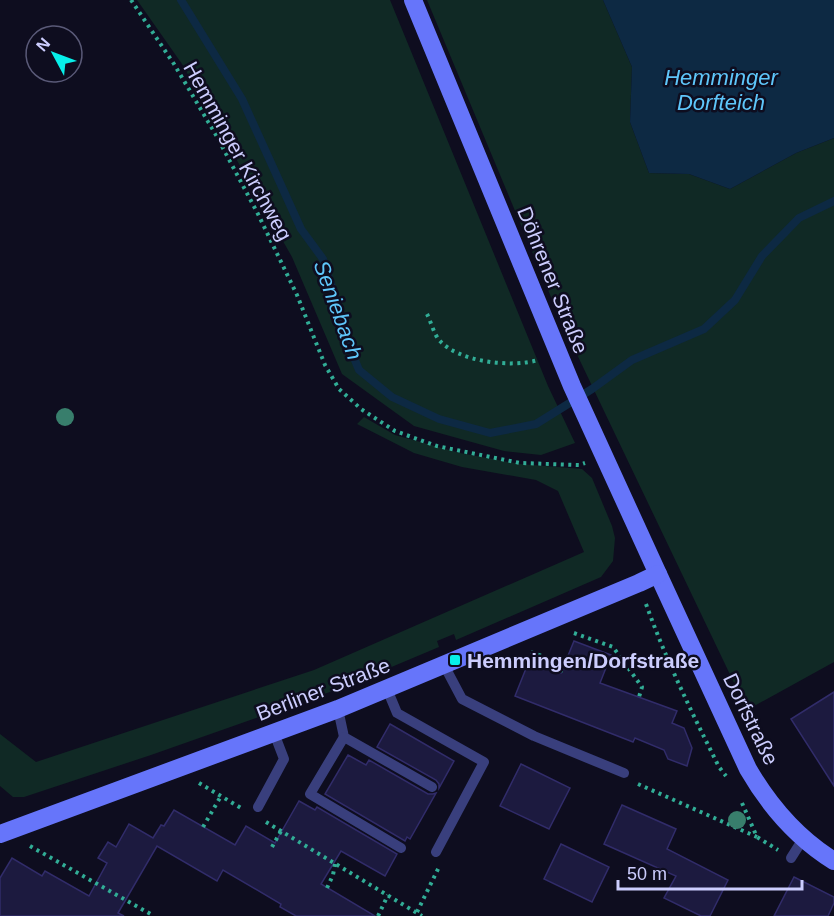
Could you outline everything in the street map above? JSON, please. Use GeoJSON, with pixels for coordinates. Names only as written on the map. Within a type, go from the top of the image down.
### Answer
{"type":"FeatureCollection","features":[{"type":"Feature","properties":{"kind":"street","name":"Döhrener Straße"},"geometry":{"type":"LineString","coordinates":[[413,0],[572,386],[658,574]]}},
{"type":"Feature","properties":{"kind":"street","name":"Berliner Straße"},"geometry":{"type":"LineString","coordinates":[[3,833],[338,709],[639,584],[658,574]]}},
{"type":"Feature","properties":{"kind":"street","name":"Dorfstraße"},"geometry":{"type":"LineString","coordinates":[[658,574],[754,779],[780,816],[803,839],[834,861]]}},
{"type":"Feature","properties":{"kind":"lane"},"geometry":{"type":"LineString","coordinates":[[444,665],[462,699],[534,736],[624,773]]}},
{"type":"Feature","properties":{"kind":"lane"},"geometry":{"type":"LineString","coordinates":[[387,689],[397,713],[484,762],[436,852]]}},
{"type":"Feature","properties":{"kind":"lane"},"geometry":{"type":"LineString","coordinates":[[338,709],[344,737],[310,795],[401,848]]}},
{"type":"Feature","properties":{"kind":"lane"},"geometry":{"type":"LineString","coordinates":[[258,807],[284,759],[274,733]]}},
{"type":"Feature","properties":{"kind":"lane"},"geometry":{"type":"LineString","coordinates":[[344,737],[432,787]]}},
{"type":"Feature","properties":{"kind":"lane"},"geometry":{"type":"LineString","coordinates":[[791,858],[803,839]]}},
{"type":"Feature","properties":{"kind":"path","name":"Hemminger Kirchweg"},"geometry":{"type":"LineString","coordinates":[[131,0],[174,64],[216,135],[258,214],[297,295],[325,365],[339,389],[361,409],[395,431],[437,446],[520,463],[579,465],[605,456]]}},
{"type":"Feature","properties":{"kind":"path"},"geometry":{"type":"LineString","coordinates":[[427,314],[439,340],[460,355],[503,364],[533,362],[558,351]]}},
{"type":"Feature","properties":{"kind":"path"},"geometry":{"type":"LineString","coordinates":[[560,616],[573,632],[613,647],[642,687],[639,697]]}},
{"type":"Feature","properties":{"kind":"path"},"geometry":{"type":"LineString","coordinates":[[523,632],[532,652],[560,663],[561,673]]}},
{"type":"Feature","properties":{"kind":"path"},"geometry":{"type":"LineString","coordinates":[[177,770],[241,808]]}},
{"type":"Feature","properties":{"kind":"path"},"geometry":{"type":"LineString","coordinates":[[624,773],[632,781],[758,837]]}},
{"type":"Feature","properties":{"kind":"path"},"geometry":{"type":"LineString","coordinates":[[203,827],[221,796]]}},
{"type":"Feature","properties":{"kind":"path"},"geometry":{"type":"LineString","coordinates":[[261,820],[422,916]]}},
{"type":"Feature","properties":{"kind":"path"},"geometry":{"type":"LineString","coordinates":[[272,847],[281,831]]}},
{"type":"Feature","properties":{"kind":"path"},"geometry":{"type":"LineString","coordinates":[[3,833],[154,916]]}},
{"type":"Feature","properties":{"kind":"path"},"geometry":{"type":"LineString","coordinates":[[417,912],[442,861],[436,852]]}},
{"type":"Feature","properties":{"kind":"path"},"geometry":{"type":"LineString","coordinates":[[327,888],[335,864]]}},
{"type":"Feature","properties":{"kind":"path"},"geometry":{"type":"LineString","coordinates":[[378,916],[388,895]]}},
{"type":"Feature","properties":{"kind":"green space"},"geometry":{"type":"Polygon","coordinates":[[[137,0],[390,0],[548,386],[575,443],[541,455],[504,451],[414,426],[342,374],[292,257],[182,64],[137,0]]]}},
{"type":"Feature","properties":{"kind":"green space"},"geometry":{"type":"Polygon","coordinates":[[[427,0],[603,0],[632,67],[630,122],[649,173],[689,174],[730,189],[796,153],[834,138],[834,662],[747,710],[561,321],[427,0]]]}},
{"type":"Feature","properties":{"kind":"green space"},"geometry":{"type":"Polygon","coordinates":[[[364,417],[395,435],[460,453],[520,464],[582,469],[592,478],[612,526],[615,538],[613,561],[601,577],[456,640],[454,634],[437,641],[439,647],[344,687],[24,797],[13,797],[0,786],[0,734],[36,762],[314,670],[584,552],[558,491],[536,480],[462,467],[414,453],[357,424],[364,417]]]}},
{"type":"Feature","properties":{"kind":"water","name":"Hemminger Dorfteich"},"geometry":{"type":"Polygon","coordinates":[[[603,0],[834,0],[834,138],[796,153],[730,189],[689,174],[649,173],[630,122],[632,67],[603,0]]]}},
{"type":"Feature","properties":{"kind":"building"},"geometry":{"type":"Polygon","coordinates":[[[574,641],[611,655],[600,683],[677,711],[672,723],[684,728],[692,748],[687,766],[668,759],[664,750],[635,738],[633,742],[515,696],[529,661],[561,673],[574,641]]]}},
{"type":"Feature","properties":{"kind":"building"},"geometry":{"type":"Polygon","coordinates":[[[834,692],[834,786],[791,719],[834,692]]]}},
{"type":"Feature","properties":{"kind":"building"},"geometry":{"type":"Polygon","coordinates":[[[390,724],[454,761],[439,788],[436,780],[377,747],[390,724]]]}},
{"type":"Feature","properties":{"kind":"building"},"geometry":{"type":"Polygon","coordinates":[[[348,755],[366,765],[369,760],[428,794],[436,793],[410,839],[407,837],[405,841],[325,794],[348,755]]]}},
{"type":"Feature","properties":{"kind":"building"},"geometry":{"type":"Polygon","coordinates":[[[521,764],[570,788],[549,829],[500,806],[521,764]]]}},
{"type":"Feature","properties":{"kind":"building"},"geometry":{"type":"Polygon","coordinates":[[[299,801],[315,810],[317,807],[397,854],[385,876],[341,851],[321,884],[375,916],[296,916],[280,907],[281,904],[223,870],[217,881],[157,846],[118,913],[124,916],[0,916],[0,878],[12,858],[42,876],[45,871],[89,896],[107,863],[98,858],[108,842],[116,847],[129,824],[153,838],[174,810],[235,845],[246,826],[275,843],[299,801]]]}},
{"type":"Feature","properties":{"kind":"building"},"geometry":{"type":"Polygon","coordinates":[[[622,805],[676,829],[667,849],[728,880],[710,916],[701,916],[664,898],[676,876],[604,844],[622,805]]]}},
{"type":"Feature","properties":{"kind":"building"},"geometry":{"type":"Polygon","coordinates":[[[561,844],[609,867],[592,902],[544,879],[561,844]]]}},
{"type":"Feature","properties":{"kind":"building"},"geometry":{"type":"Polygon","coordinates":[[[794,877],[834,897],[834,903],[828,916],[774,916],[794,877]]]}},
{"type":"Feature","properties":{"kind":"waterway","name":"Seniebach"},"geometry":{"type":"LineString","coordinates":[[181,0],[242,99],[301,229],[323,259],[345,336],[359,370],[392,397],[439,419],[490,433],[536,424],[592,389],[632,360],[704,329],[735,300],[762,256],[799,218],[834,201]]}},
{"type":"Feature","properties":{"kind":"place","name":"Hemmingen/Dorfstraße"},"geometry":{"type":"Point","coordinates":[455,660]}}]}
